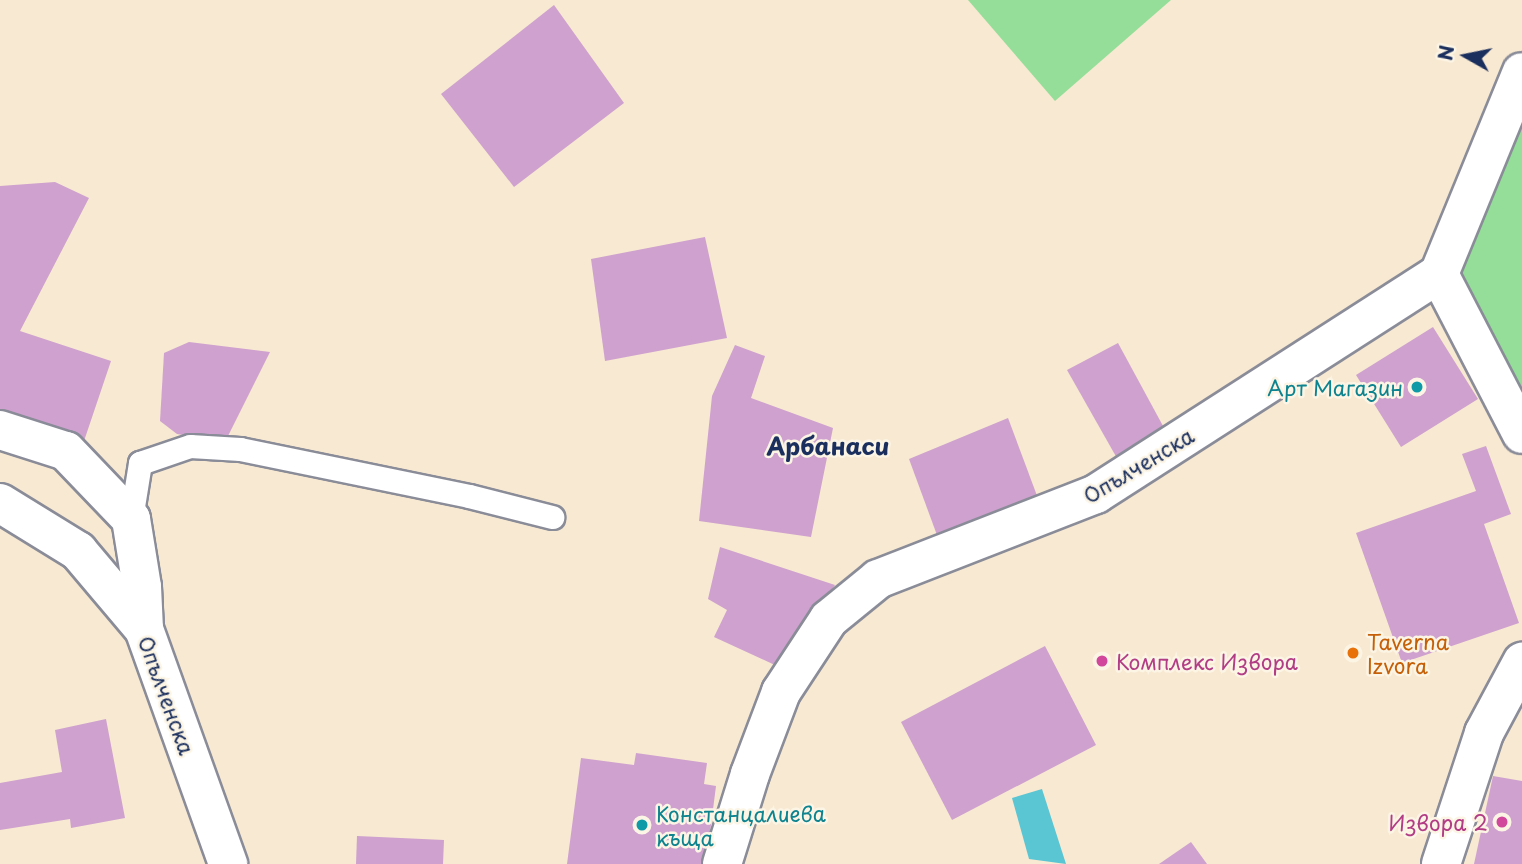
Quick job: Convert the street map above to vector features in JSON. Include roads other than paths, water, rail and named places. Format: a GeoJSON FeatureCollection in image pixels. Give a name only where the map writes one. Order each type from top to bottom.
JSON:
{"type":"FeatureCollection","features":[{"type":"Feature","properties":{"kind":"street"},"geometry":{"type":"LineString","coordinates":[[1522,72],[1439,274],[1522,434]]}},
{"type":"Feature","properties":{"kind":"street","name":"Опълченска"},"geometry":{"type":"LineString","coordinates":[[722,864],[750,774],[781,691],[829,619],[878,579],[1096,494],[1439,274]]}},
{"type":"Feature","properties":{"kind":"street"},"geometry":{"type":"LineString","coordinates":[[0,430],[66,451],[131,519],[142,587],[144,629]]}},
{"type":"Feature","properties":{"kind":"street","name":"Опълченска"},"geometry":{"type":"LineString","coordinates":[[0,503],[78,551],[144,629],[228,864]]}},
{"type":"Feature","properties":{"kind":"street"},"geometry":{"type":"LineString","coordinates":[[1441,864],[1484,733],[1522,662]]}},
{"type":"Feature","properties":{"kind":"lane"},"geometry":{"type":"LineString","coordinates":[[131,519],[140,463],[190,446],[240,449],[469,496],[552,517]]}},
{"type":"Feature","properties":{"kind":"water"},"geometry":{"type":"Polygon","coordinates":[[[1042,789],[1066,864],[1029,859],[1012,798],[1042,789]]]}},
{"type":"Feature","properties":{"kind":"place","name":"Арт Магазин"},"geometry":{"type":"Point","coordinates":[1417,387]}},
{"type":"Feature","properties":{"kind":"place","name":"Taverna Izvora"},"geometry":{"type":"Point","coordinates":[1353,653]}},
{"type":"Feature","properties":{"kind":"place","name":"Комплекс Извора"},"geometry":{"type":"Point","coordinates":[1102,661]}},
{"type":"Feature","properties":{"kind":"place","name":"Извора 2"},"geometry":{"type":"Point","coordinates":[1502,822]}},
{"type":"Feature","properties":{"kind":"place","name":"Констанцалиева къща"},"geometry":{"type":"Point","coordinates":[642,825]}},
{"type":"Feature","properties":{"kind":"district","name":"Арбанаси"},"geometry":{"type":"Point","coordinates":[828,446]}}]}
